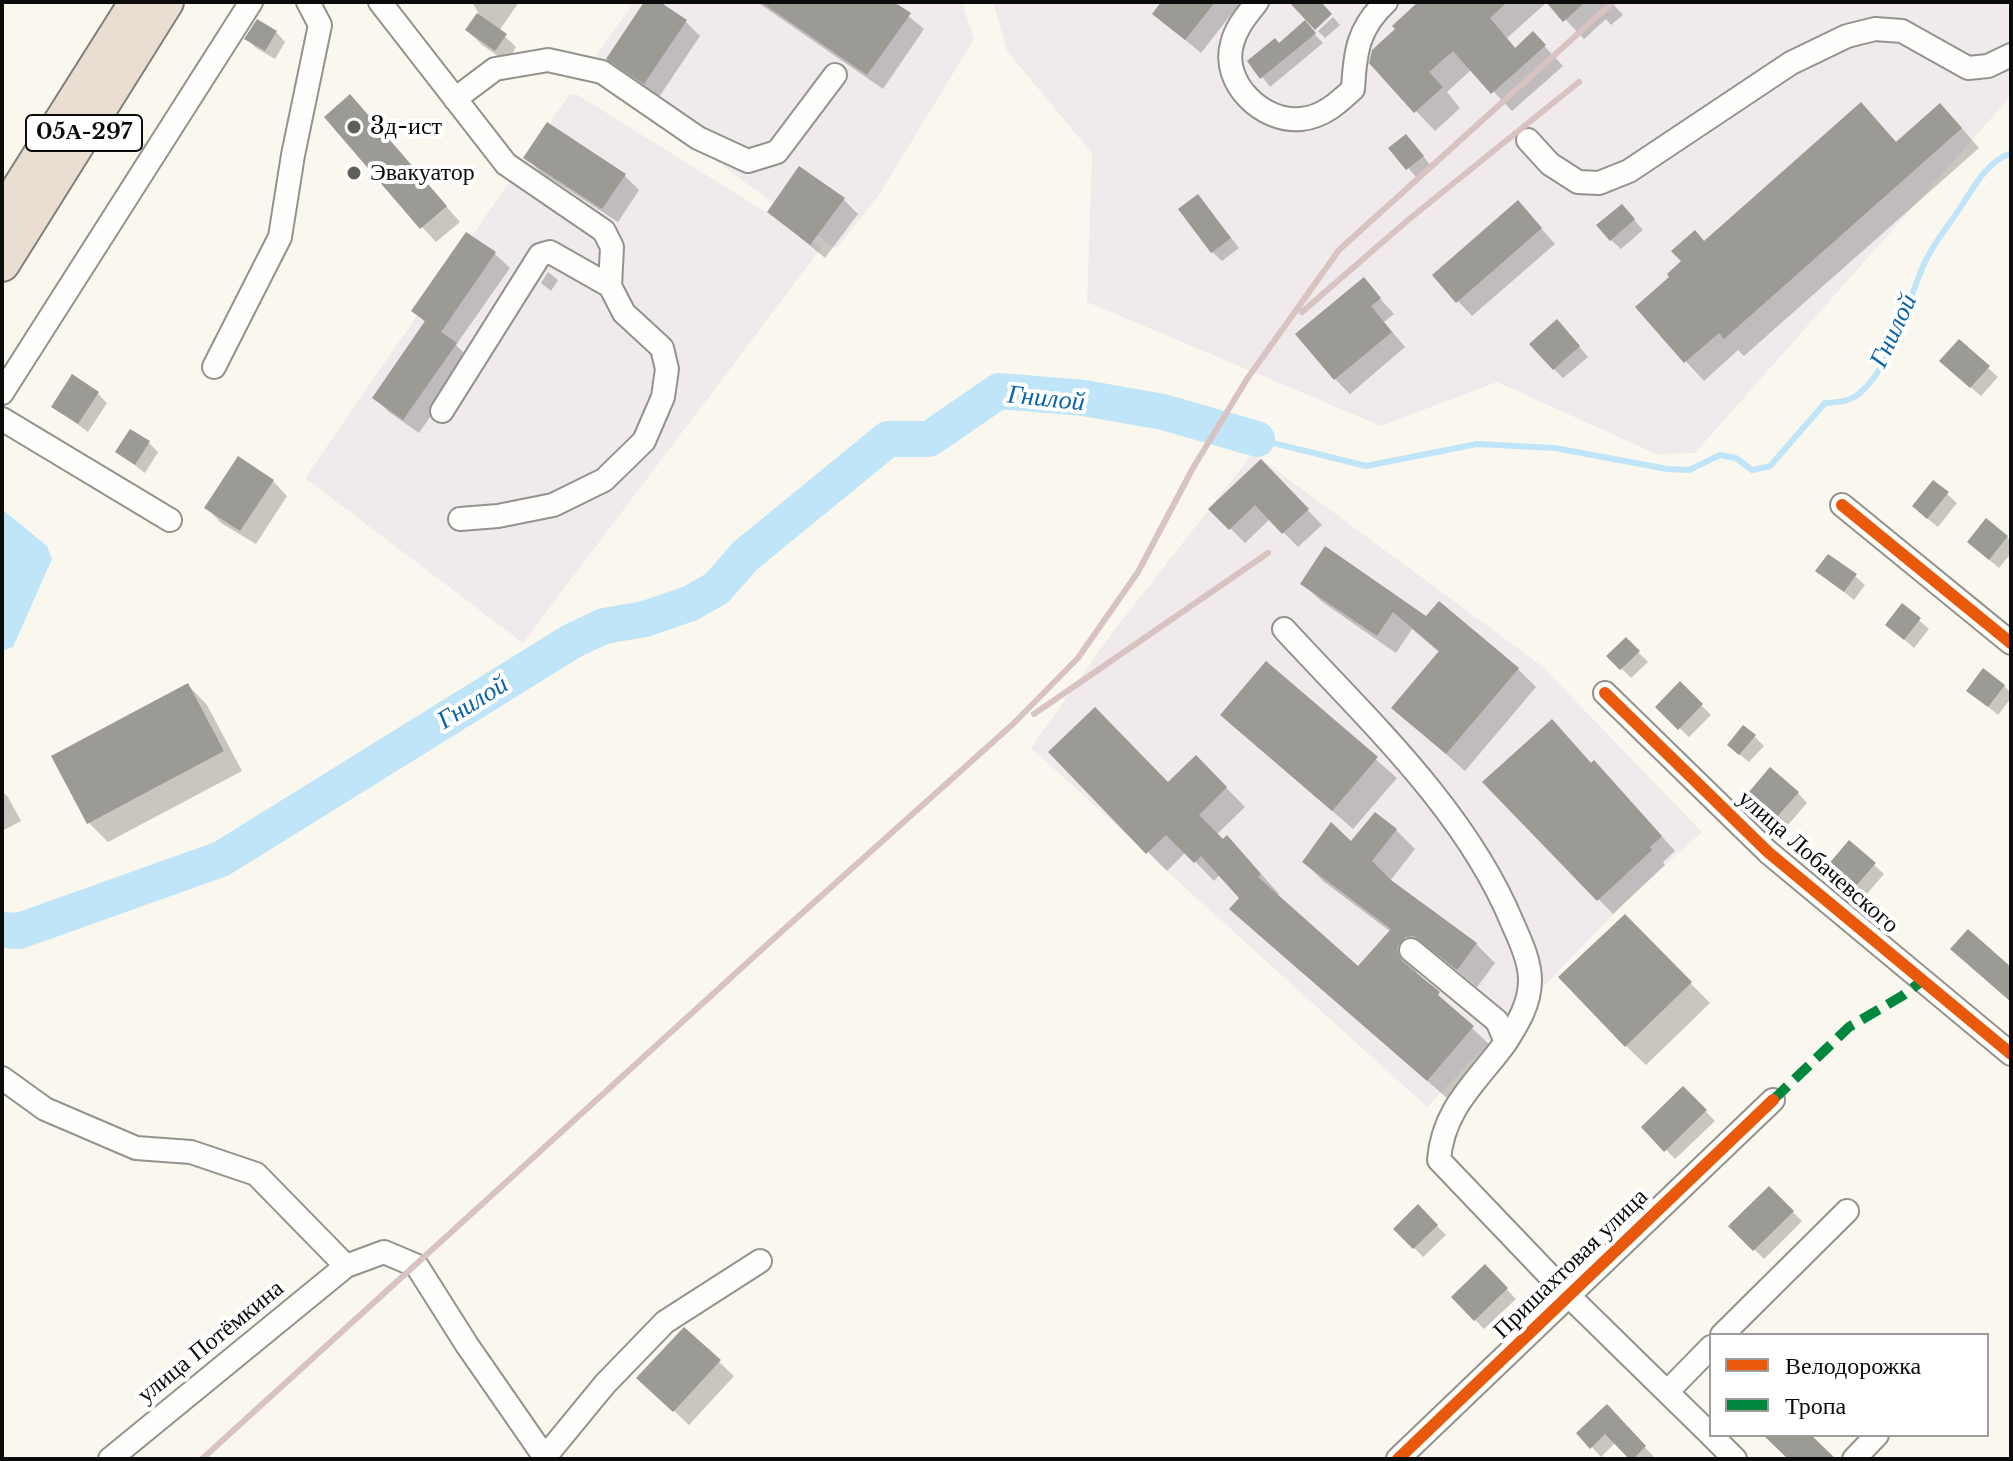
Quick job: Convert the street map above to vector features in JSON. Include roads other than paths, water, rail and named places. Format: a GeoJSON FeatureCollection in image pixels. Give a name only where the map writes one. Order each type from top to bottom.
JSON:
{"type":"FeatureCollection","features":[{"type":"Feature","properties":{"kind":"highway"},"geometry":{"type":"LineString","coordinates":[[70,108],[83,57],[116,2]]}},
{"type":"Feature","properties":{"kind":"highway","name":"05А-297"},"geometry":{"type":"LineString","coordinates":[[2,216],[137,2]]}},
{"type":"Feature","properties":{"kind":"highway","name":"05А-297"},"geometry":{"type":"LineString","coordinates":[[2,264],[166,2]]}},
{"type":"Feature","properties":{"kind":"street"},"geometry":{"type":"LineString","coordinates":[[2,393],[251,2]]}},
{"type":"Feature","properties":{"kind":"street"},"geometry":{"type":"LineString","coordinates":[[214,367],[280,237],[320,25],[308,2]]}},
{"type":"Feature","properties":{"kind":"street"},"geometry":{"type":"LineString","coordinates":[[1257,2],[1239,26],[1231,47],[1233,70],[1246,98],[1274,116],[1301,119],[1329,111],[1353,89],[1355,51],[1371,16],[1386,2]]}},
{"type":"Feature","properties":{"kind":"street"},"geometry":{"type":"LineString","coordinates":[[386,4],[506,164],[604,231],[612,247],[610,286],[624,313],[662,348],[667,369],[663,397],[644,441],[604,480],[553,505],[498,516],[460,519]]}},
{"type":"Feature","properties":{"kind":"street"},"geometry":{"type":"LineString","coordinates":[[1528,140],[1550,164],[1578,182],[1599,183],[1629,171],[1791,63],[1847,36],[1875,29],[1902,31],[1968,68],[1988,66],[2011,55]]}},
{"type":"Feature","properties":{"kind":"street"},"geometry":{"type":"LineString","coordinates":[[455,99],[495,69],[548,60],[602,72],[698,138],[748,161],[777,152],[835,75]]}},
{"type":"Feature","properties":{"kind":"street"},"geometry":{"type":"LineString","coordinates":[[442,411],[540,255],[550,252],[610,286]]}},
{"type":"Feature","properties":{"kind":"street"},"geometry":{"type":"LineString","coordinates":[[2,419],[170,520]]}},
{"type":"Feature","properties":{"kind":"street"},"geometry":{"type":"LineString","coordinates":[[1842,505],[2011,643]]}},
{"type":"Feature","properties":{"kind":"street"},"geometry":{"type":"LineString","coordinates":[[1284,629],[1414,769],[1498,889],[1523,948],[1530,980],[1524,1013],[1506,1042],[1453,1109],[1441,1140],[1439,1160],[1569,1296],[1709,1433]]}},
{"type":"Feature","properties":{"kind":"street","name":"улица Лобачевского"},"geometry":{"type":"LineString","coordinates":[[1605,693],[1768,852],[2011,1054]]}},
{"type":"Feature","properties":{"kind":"street"},"geometry":{"type":"LineString","coordinates":[[1411,950],[1497,1021],[1506,1042]]}},
{"type":"Feature","properties":{"kind":"street"},"geometry":{"type":"LineString","coordinates":[[2,1078],[45,1109],[136,1148],[191,1152],[256,1174],[346,1266]]}},
{"type":"Feature","properties":{"kind":"street","name":"Пришахтовая улица"},"geometry":{"type":"LineString","coordinates":[[1398,1459],[1773,1100]]}},
{"type":"Feature","properties":{"kind":"street"},"geometry":{"type":"LineString","coordinates":[[1724,1333],[1847,1211]]}},
{"type":"Feature","properties":{"kind":"street","name":"улица Потёмкина"},"geometry":{"type":"LineString","coordinates":[[110,1459],[346,1266],[384,1252],[417,1266],[467,1345],[546,1458]]}},
{"type":"Feature","properties":{"kind":"street"},"geometry":{"type":"LineString","coordinates":[[546,1458],[605,1384],[665,1322],[760,1261]]}},
{"type":"Feature","properties":{"kind":"street"},"geometry":{"type":"LineString","coordinates":[[1668,1391],[1709,1349]]}},
{"type":"Feature","properties":{"kind":"street"},"geometry":{"type":"LineString","coordinates":[[1713,1437],[1735,1459]]}},
{"type":"Feature","properties":{"kind":"street"},"geometry":{"type":"LineString","coordinates":[[1854,1459],[1875,1437]]}},
{"type":"Feature","properties":{"kind":"water"},"geometry":{"type":"Polygon","coordinates":[[[2,509],[47,546],[52,559],[13,647],[2,651],[2,509]]]}},
{"type":"Feature","properties":{"kind":"waterway","name":"Гнилой"},"geometry":{"type":"LineString","coordinates":[[1257,439],[1366,466],[1477,444],[1555,448],[1667,469],[1689,470],[1720,455],[1736,458],[1752,470],[1770,466],[1825,403],[1852,398],[1872,381],[1890,350],[1933,247],[1982,175],[1995,162],[2011,153]]}},
{"type":"Feature","properties":{"kind":"waterway","name":"Гнилой"},"geometry":{"type":"LineString","coordinates":[[2,930],[19,931],[221,859],[572,641],[604,626],[645,619],[691,603],[717,588],[745,556],[888,439],[929,439],[999,391],[1084,398],[1163,412],[1257,439]]}},
{"type":"Feature","properties":{"kind":"railway"},"geometry":{"type":"LineString","coordinates":[[202,1459],[1013,724],[1078,658],[1138,572],[1193,468],[1247,379],[1339,250],[1613,2]]}},
{"type":"Feature","properties":{"kind":"railway"},"geometry":{"type":"LineString","coordinates":[[1302,312],[1408,220],[1579,82]]}},
{"type":"Feature","properties":{"kind":"railway"},"geometry":{"type":"LineString","coordinates":[[1034,714],[1268,553]]}},
{"type":"Feature","properties":{"kind":"place","name":"3д-ист"},"geometry":{"type":"Point","coordinates":[354,127]}},
{"type":"Feature","properties":{"kind":"place","name":"Эвакуатор"},"geometry":{"type":"Point","coordinates":[354,173]}}]}
